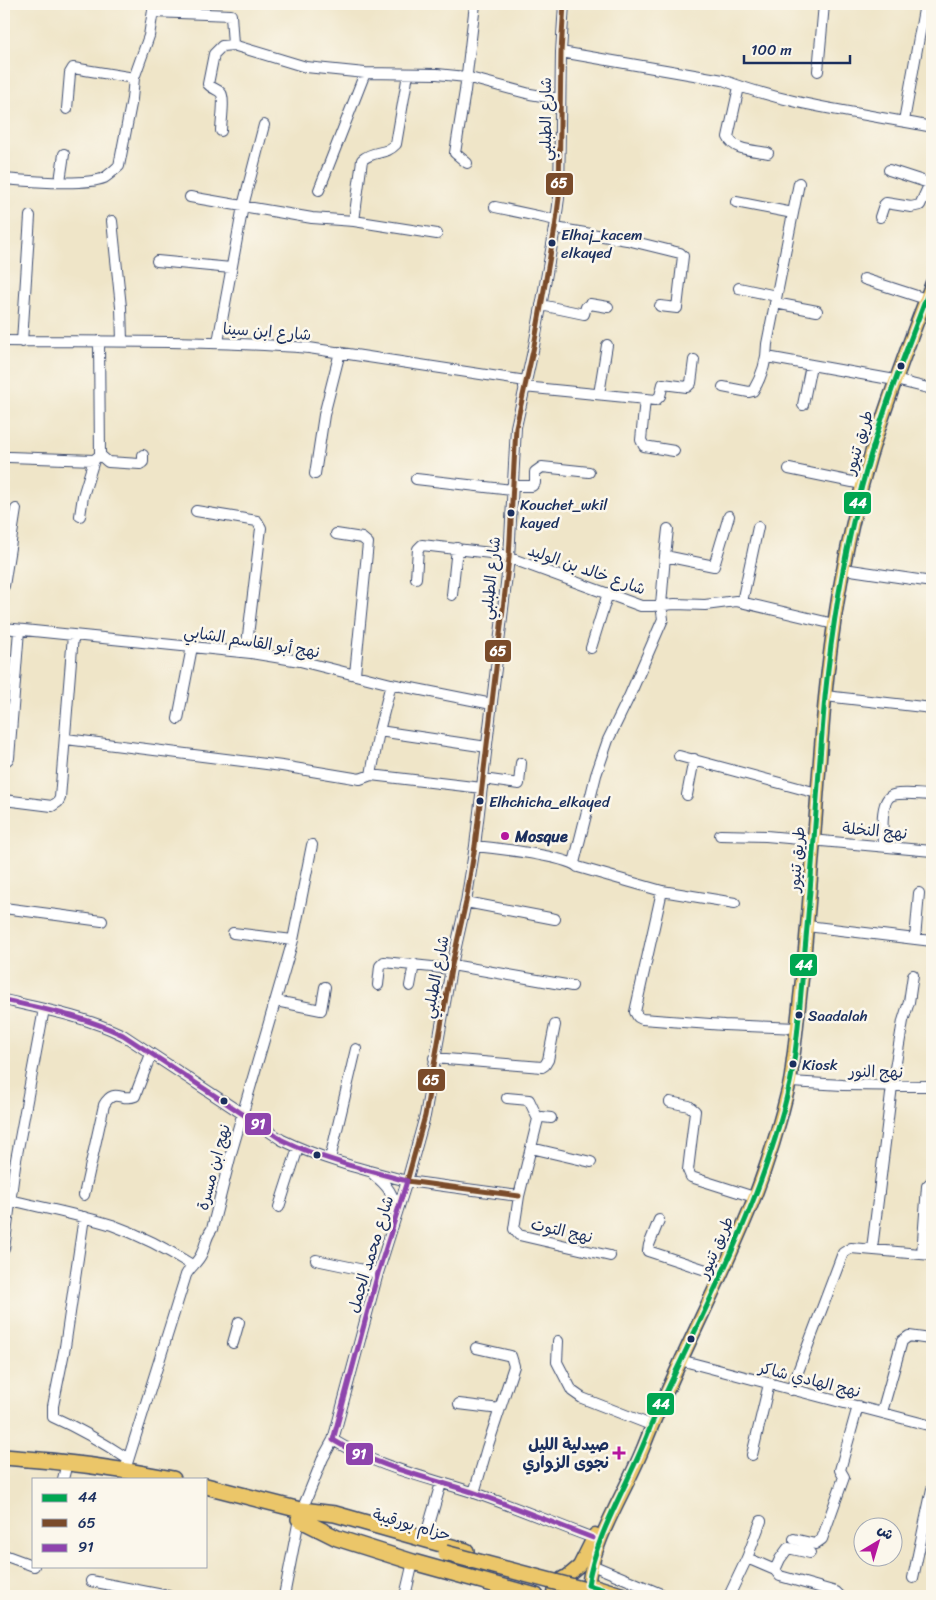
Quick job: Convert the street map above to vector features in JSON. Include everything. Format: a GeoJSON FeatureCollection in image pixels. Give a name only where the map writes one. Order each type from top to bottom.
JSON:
{"type":"FeatureCollection","features":[{"type":"Feature","properties":{"kind":"highway"},"geometry":{"type":"LineString","coordinates":[[4,1457],[65,1461],[125,1469],[168,1478]]}},
{"type":"Feature","properties":{"kind":"highway"},"geometry":{"type":"LineString","coordinates":[[4,1466],[64,1475],[125,1469]]}},
{"type":"Feature","properties":{"kind":"highway","name":"حزام بورقيبة"},"geometry":{"type":"LineString","coordinates":[[208,1487],[573,1596]]}},
{"type":"Feature","properties":{"kind":"highway","name":"حزام بورقيبة"},"geometry":{"type":"LineString","coordinates":[[208,1495],[301,1514]]}},
{"type":"Feature","properties":{"kind":"highway"},"geometry":{"type":"LineString","coordinates":[[301,1514],[337,1538],[413,1562],[536,1596]]}},
{"type":"Feature","properties":{"kind":"highway"},"geometry":{"type":"LineString","coordinates":[[301,1514],[335,1514],[544,1573],[566,1576]]}},
{"type":"Feature","properties":{"kind":"highway","name":"حزام بورقيبة"},"geometry":{"type":"LineString","coordinates":[[443,1557],[608,1596]]}},
{"type":"Feature","properties":{"kind":"highway"},"geometry":{"type":"LineString","coordinates":[[589,1591],[624,1596]]}},
{"type":"Feature","properties":{"kind":"main road","name":"طريق تنيور"},"geometry":{"type":"LineString","coordinates":[[589,1591],[592,1565],[600,1540],[644,1446],[651,1425],[680,1360],[721,1275],[754,1197],[770,1154],[790,1082],[815,840],[825,696],[834,624],[862,484],[895,380],[932,283]]}},
{"type":"Feature","properties":{"kind":"main road","name":"طريق تنيور"},"geometry":{"type":"LineString","coordinates":[[553,1596],[556,1583],[579,1566],[637,1447],[651,1425]]}},
{"type":"Feature","properties":{"kind":"main road"},"geometry":{"type":"LineString","coordinates":[[566,1576],[580,1577],[589,1591]]}},
{"type":"Feature","properties":{"kind":"street"},"geometry":{"type":"LineString","coordinates":[[467,163],[455,153],[475,4]]}},
{"type":"Feature","properties":{"kind":"street","name":"شارع الطبلبي"},"geometry":{"type":"LineString","coordinates":[[407,1181],[425,1116],[434,1058],[466,902],[475,846],[509,558],[516,427],[556,224],[564,4]]}},
{"type":"Feature","properties":{"kind":"street"},"geometry":{"type":"LineString","coordinates":[[818,71],[824,4]]}},
{"type":"Feature","properties":{"kind":"street"},"geometry":{"type":"LineString","coordinates":[[904,121],[925,4]]}},
{"type":"Feature","properties":{"kind":"street"},"geometry":{"type":"LineString","coordinates":[[4,179],[88,182],[104,178],[119,166],[132,99],[134,78],[149,36],[153,8],[231,15],[233,45]]}},
{"type":"Feature","properties":{"kind":"street"},"geometry":{"type":"LineString","coordinates":[[221,131],[223,97],[220,92],[208,84],[214,54],[222,46],[233,45],[306,68],[365,73],[466,77],[530,94],[560,99]]}},
{"type":"Feature","properties":{"kind":"street"},"geometry":{"type":"LineString","coordinates":[[561,52],[723,80],[739,87],[801,102],[932,127]]}},
{"type":"Feature","properties":{"kind":"street"},"geometry":{"type":"LineString","coordinates":[[66,109],[70,73],[73,68],[134,78]]}},
{"type":"Feature","properties":{"kind":"street"},"geometry":{"type":"LineString","coordinates":[[319,190],[365,73]]}},
{"type":"Feature","properties":{"kind":"street"},"geometry":{"type":"LineString","coordinates":[[354,221],[362,160],[369,154],[391,150],[396,144],[408,74]]}},
{"type":"Feature","properties":{"kind":"street"},"geometry":{"type":"LineString","coordinates":[[739,87],[728,138],[730,142],[738,147],[768,153]]}},
{"type":"Feature","properties":{"kind":"street"},"geometry":{"type":"LineString","coordinates":[[218,342],[243,206],[264,125]]}},
{"type":"Feature","properties":{"kind":"street"},"geometry":{"type":"LineString","coordinates":[[60,181],[64,154]]}},
{"type":"Feature","properties":{"kind":"street"},"geometry":{"type":"LineString","coordinates":[[880,217],[886,203],[911,207],[920,205],[931,183],[889,170]]}},
{"type":"Feature","properties":{"kind":"street"},"geometry":{"type":"LineString","coordinates":[[723,388],[749,392],[753,391],[758,382],[767,357],[767,344],[799,183]]}},
{"type":"Feature","properties":{"kind":"street"},"geometry":{"type":"LineString","coordinates":[[190,197],[312,218],[354,221],[437,234]]}},
{"type":"Feature","properties":{"kind":"street"},"geometry":{"type":"LineString","coordinates":[[736,202],[793,213]]}},
{"type":"Feature","properties":{"kind":"street"},"geometry":{"type":"LineString","coordinates":[[495,207],[556,224],[680,253],[683,256],[677,308],[660,306]]}},
{"type":"Feature","properties":{"kind":"street"},"geometry":{"type":"LineString","coordinates":[[22,342],[30,216]]}},
{"type":"Feature","properties":{"kind":"street"},"geometry":{"type":"LineString","coordinates":[[112,221],[121,307],[122,340]]}},
{"type":"Feature","properties":{"kind":"street"},"geometry":{"type":"LineString","coordinates":[[157,261],[232,268]]}},
{"type":"Feature","properties":{"kind":"street"},"geometry":{"type":"LineString","coordinates":[[864,280],[926,299]]}},
{"type":"Feature","properties":{"kind":"street"},"geometry":{"type":"LineString","coordinates":[[740,288],[817,311]]}},
{"type":"Feature","properties":{"kind":"street"},"geometry":{"type":"LineString","coordinates":[[541,305],[584,314],[586,307],[590,304],[608,306]]}},
{"type":"Feature","properties":{"kind":"street","name":"شارع ابن سينا"},"geometry":{"type":"LineString","coordinates":[[4,341],[122,340],[218,342],[309,348],[525,384],[645,399]]}},
{"type":"Feature","properties":{"kind":"street"},"geometry":{"type":"LineString","coordinates":[[80,516],[89,471],[97,457],[99,341]]}},
{"type":"Feature","properties":{"kind":"street"},"geometry":{"type":"LineString","coordinates":[[598,394],[607,345]]}},
{"type":"Feature","properties":{"kind":"street"},"geometry":{"type":"LineString","coordinates":[[315,474],[324,415],[340,352]]}},
{"type":"Feature","properties":{"kind":"street"},"geometry":{"type":"LineString","coordinates":[[767,357],[895,380],[932,389]]}},
{"type":"Feature","properties":{"kind":"street"},"geometry":{"type":"LineString","coordinates":[[674,451],[644,446],[641,440],[645,399],[656,400],[660,396],[662,384],[687,386],[691,383],[694,360]]}},
{"type":"Feature","properties":{"kind":"street"},"geometry":{"type":"LineString","coordinates":[[803,406],[811,365]]}},
{"type":"Feature","properties":{"kind":"street"},"geometry":{"type":"LineString","coordinates":[[9,457],[97,457],[108,462],[140,464],[143,462],[143,455]]}},
{"type":"Feature","properties":{"kind":"street"},"geometry":{"type":"LineString","coordinates":[[416,479],[512,488],[532,486],[535,483],[536,472],[542,467],[589,472]]}},
{"type":"Feature","properties":{"kind":"street"},"geometry":{"type":"LineString","coordinates":[[789,469],[862,484]]}},
{"type":"Feature","properties":{"kind":"street"},"geometry":{"type":"LineString","coordinates":[[4,586],[16,509]]}},
{"type":"Feature","properties":{"kind":"street"},"geometry":{"type":"LineString","coordinates":[[196,511],[257,521],[261,528],[246,652]]}},
{"type":"Feature","properties":{"kind":"street"},"geometry":{"type":"LineString","coordinates":[[665,556],[714,566],[729,516]]}},
{"type":"Feature","properties":{"kind":"street"},"geometry":{"type":"LineString","coordinates":[[742,602],[758,527]]}},
{"type":"Feature","properties":{"kind":"street"},"geometry":{"type":"LineString","coordinates":[[574,863],[599,766],[608,740],[662,619],[661,605],[668,528]]}},
{"type":"Feature","properties":{"kind":"street"},"geometry":{"type":"LineString","coordinates":[[336,534],[362,538],[368,543],[355,674]]}},
{"type":"Feature","properties":{"kind":"street","name":"شارع خالد بن الوليد"},"geometry":{"type":"LineString","coordinates":[[416,578],[419,546],[457,548],[499,554],[641,606],[705,605],[736,601],[834,624]]}},
{"type":"Feature","properties":{"kind":"street"},"geometry":{"type":"LineString","coordinates":[[452,595],[457,548]]}},
{"type":"Feature","properties":{"kind":"street"},"geometry":{"type":"LineString","coordinates":[[844,569],[932,582]]}},
{"type":"Feature","properties":{"kind":"street"},"geometry":{"type":"LineString","coordinates":[[590,648],[608,593]]}},
{"type":"Feature","properties":{"kind":"street","name":"نهج أبو القاسم الشابي"},"geometry":{"type":"LineString","coordinates":[[4,628],[246,652],[300,661],[391,684],[492,704]]}},
{"type":"Feature","properties":{"kind":"street"},"geometry":{"type":"LineString","coordinates":[[4,760],[10,758],[19,630]]}},
{"type":"Feature","properties":{"kind":"street"},"geometry":{"type":"LineString","coordinates":[[4,800],[52,806],[60,798],[73,635]]}},
{"type":"Feature","properties":{"kind":"street"},"geometry":{"type":"LineString","coordinates":[[178,719],[192,647]]}},
{"type":"Feature","properties":{"kind":"street"},"geometry":{"type":"LineString","coordinates":[[371,775],[379,731],[391,684]]}},
{"type":"Feature","properties":{"kind":"street"},"geometry":{"type":"LineString","coordinates":[[825,696],[932,708]]}},
{"type":"Feature","properties":{"kind":"street"},"geometry":{"type":"LineString","coordinates":[[379,731],[487,747]]}},
{"type":"Feature","properties":{"kind":"street"},"geometry":{"type":"LineString","coordinates":[[66,739],[282,766],[360,779],[371,775],[482,784],[518,784],[521,763]]}},
{"type":"Feature","properties":{"kind":"street"},"geometry":{"type":"LineString","coordinates":[[679,756],[818,792]]}},
{"type":"Feature","properties":{"kind":"street"},"geometry":{"type":"LineString","coordinates":[[686,794],[694,760]]}},
{"type":"Feature","properties":{"kind":"street"},"geometry":{"type":"LineString","coordinates":[[883,846],[884,808],[888,797],[898,795],[932,795]]}},
{"type":"Feature","properties":{"kind":"street","name":"نهج النخلة"},"geometry":{"type":"LineString","coordinates":[[720,835],[815,840],[932,851]]}},
{"type":"Feature","properties":{"kind":"street","name":"نهج ابن مسرة"},"geometry":{"type":"LineString","coordinates":[[125,1469],[184,1280],[200,1256],[206,1238],[212,1231],[243,1112],[294,940],[312,845]]}},
{"type":"Feature","properties":{"kind":"street"},"geometry":{"type":"LineString","coordinates":[[475,846],[514,851],[574,863],[578,867],[662,891],[735,903]]}},
{"type":"Feature","properties":{"kind":"street"},"geometry":{"type":"LineString","coordinates":[[662,891],[635,1012],[638,1017],[642,1019],[724,1025],[797,1028]]}},
{"type":"Feature","properties":{"kind":"street"},"geometry":{"type":"LineString","coordinates":[[915,939],[919,893]]}},
{"type":"Feature","properties":{"kind":"street"},"geometry":{"type":"LineString","coordinates":[[466,902],[555,919]]}},
{"type":"Feature","properties":{"kind":"street"},"geometry":{"type":"LineString","coordinates":[[4,908],[102,921]]}},
{"type":"Feature","properties":{"kind":"street"},"geometry":{"type":"LineString","coordinates":[[807,926],[932,941]]}},
{"type":"Feature","properties":{"kind":"street"},"geometry":{"type":"LineString","coordinates":[[233,933],[294,940]]}},
{"type":"Feature","properties":{"kind":"street"},"geometry":{"type":"LineString","coordinates":[[378,985],[380,966],[384,962],[452,967],[572,986]]}},
{"type":"Feature","properties":{"kind":"street"},"geometry":{"type":"LineString","coordinates":[[410,986],[414,964]]}},
{"type":"Feature","properties":{"kind":"street"},"geometry":{"type":"LineString","coordinates":[[872,1249],[892,1086],[913,975]]}},
{"type":"Feature","properties":{"kind":"street"},"geometry":{"type":"LineString","coordinates":[[276,1001],[320,1010],[325,987]]}},
{"type":"Feature","properties":{"kind":"street","name":"شارع محمد الجمل"},"geometry":{"type":"LineString","coordinates":[[4,1000],[104,1025],[123,1035],[205,1090],[243,1112],[282,1140],[298,1148],[330,1159],[407,1181],[378,1274],[333,1440],[323,1458],[301,1514],[284,1596]]}},
{"type":"Feature","properties":{"kind":"street"},"geometry":{"type":"LineString","coordinates":[[4,1249],[15,1165],[44,1009]]}},
{"type":"Feature","properties":{"kind":"street"},"geometry":{"type":"LineString","coordinates":[[434,1058],[542,1067],[548,1060],[555,1025]]}},
{"type":"Feature","properties":{"kind":"street"},"geometry":{"type":"LineString","coordinates":[[330,1159],[356,1049]]}},
{"type":"Feature","properties":{"kind":"street"},"geometry":{"type":"LineString","coordinates":[[84,1195],[104,1105],[114,1095],[132,1098],[135,1096],[151,1054]]}},
{"type":"Feature","properties":{"kind":"street","name":"نهج النور"},"geometry":{"type":"LineString","coordinates":[[790,1082],[932,1086]]}},
{"type":"Feature","properties":{"kind":"street"},"geometry":{"type":"LineString","coordinates":[[507,1098],[529,1100],[538,1119],[542,1117],[551,1118]]}},
{"type":"Feature","properties":{"kind":"street"},"geometry":{"type":"LineString","coordinates":[[670,1102],[689,1106],[695,1111],[688,1170],[691,1177],[754,1197]]}},
{"type":"Feature","properties":{"kind":"street","name":"نهج التوت"},"geometry":{"type":"LineString","coordinates":[[538,1119],[519,1196],[514,1230],[519,1235],[610,1256]]}},
{"type":"Feature","properties":{"kind":"street"},"geometry":{"type":"LineString","coordinates":[[279,1207],[298,1148]]}},
{"type":"Feature","properties":{"kind":"street"},"geometry":{"type":"LineString","coordinates":[[531,1148],[591,1162]]}},
{"type":"Feature","properties":{"kind":"street"},"geometry":{"type":"LineString","coordinates":[[4,1164],[15,1165]]}},
{"type":"Feature","properties":{"kind":"street"},"geometry":{"type":"LineString","coordinates":[[369,1171],[383,1182],[392,1193],[395,1206],[395,1220]]}},
{"type":"Feature","properties":{"kind":"street","name":"نهج التوت"},"geometry":{"type":"LineString","coordinates":[[407,1181],[519,1196]]}},
{"type":"Feature","properties":{"kind":"street"},"geometry":{"type":"LineString","coordinates":[[791,1390],[843,1253],[851,1248],[927,1255],[929,1202],[927,1186],[932,1181]]}},
{"type":"Feature","properties":{"kind":"street"},"geometry":{"type":"LineString","coordinates":[[10,1200],[84,1217],[113,1226],[141,1237],[194,1264]]}},
{"type":"Feature","properties":{"kind":"street"},"geometry":{"type":"LineString","coordinates":[[84,1217],[53,1417],[103,1442],[125,1469]]}},
{"type":"Feature","properties":{"kind":"street"},"geometry":{"type":"LineString","coordinates":[[659,1220],[648,1251],[721,1275]]}},
{"type":"Feature","properties":{"kind":"street"},"geometry":{"type":"LineString","coordinates":[[316,1260],[378,1274]]}},
{"type":"Feature","properties":{"kind":"street"},"geometry":{"type":"LineString","coordinates":[[234,1343],[239,1322]]}},
{"type":"Feature","properties":{"kind":"street"},"geometry":{"type":"LineString","coordinates":[[882,1412],[902,1340],[909,1336],[930,1339],[932,1337]]}},
{"type":"Feature","properties":{"kind":"street"},"geometry":{"type":"LineString","coordinates":[[558,1341],[557,1362],[572,1391],[582,1398],[651,1425]]}},
{"type":"Feature","properties":{"kind":"street"},"geometry":{"type":"LineString","coordinates":[[474,1493],[514,1366],[511,1356],[476,1348]]}},
{"type":"Feature","properties":{"kind":"street","name":"نهج الهادي شاكر"},"geometry":{"type":"LineString","coordinates":[[680,1360],[932,1426]]}},
{"type":"Feature","properties":{"kind":"street"},"geometry":{"type":"LineString","coordinates":[[752,1455],[769,1384]]}},
{"type":"Feature","properties":{"kind":"street"},"geometry":{"type":"LineString","coordinates":[[458,1404],[500,1409]]}},
{"type":"Feature","properties":{"kind":"street"},"geometry":{"type":"LineString","coordinates":[[794,1539],[815,1544],[822,1539],[844,1478],[840,1470],[858,1406]]}},
{"type":"Feature","properties":{"kind":"street"},"geometry":{"type":"LineString","coordinates":[[333,1440],[349,1450],[384,1464],[474,1493],[594,1538]]}},
{"type":"Feature","properties":{"kind":"street"},"geometry":{"type":"LineString","coordinates":[[426,1535],[441,1483]]}},
{"type":"Feature","properties":{"kind":"street"},"geometry":{"type":"LineString","coordinates":[[913,1578],[932,1489]]}},
{"type":"Feature","properties":{"kind":"street"},"geometry":{"type":"LineString","coordinates":[[729,1596],[747,1558],[761,1521]]}},
{"type":"Feature","properties":{"kind":"street"},"geometry":{"type":"LineString","coordinates":[[775,1570],[788,1548],[810,1553]]}},
{"type":"Feature","properties":{"kind":"street"},"geometry":{"type":"LineString","coordinates":[[4,1555],[32,1565]]}},
{"type":"Feature","properties":{"kind":"street"},"geometry":{"type":"LineString","coordinates":[[747,1558],[775,1570],[780,1576],[836,1592],[840,1596]]}},
{"type":"Feature","properties":{"kind":"street"},"geometry":{"type":"LineString","coordinates":[[405,1596],[413,1562]]}},
{"type":"Feature","properties":{"kind":"street"},"geometry":{"type":"LineString","coordinates":[[592,1565],[666,1596]]}},
{"type":"Feature","properties":{"kind":"street"},"geometry":{"type":"LineString","coordinates":[[91,1581],[168,1596]]}},
{"type":"Feature","properties":{"kind":"transit line","name":"65"},"geometry":{"type":"LineString","coordinates":[[519,1196],[407,1181],[425,1116],[475,846],[509,558],[516,427],[534,346],[559,198],[561,52],[564,4]]}},
{"type":"Feature","properties":{"kind":"transit line","name":"44"},"geometry":{"type":"LineString","coordinates":[[624,1596],[588,1585],[592,1565],[607,1524],[747,1215],[764,1172],[790,1083],[798,1027],[825,697],[842,576],[854,516],[877,435],[932,283]]}},
{"type":"Feature","properties":{"kind":"transit line","name":"91"},"geometry":{"type":"LineString","coordinates":[[4,1000],[80,1018],[123,1035],[282,1140],[328,1158],[407,1181],[378,1273],[333,1440],[383,1464],[487,1497],[593,1538]]}},
{"type":"Feature","properties":{"kind":"place","name":"Elhaj_kacem elkayed"},"geometry":{"type":"Point","coordinates":[552,243]}},
{"type":"Feature","properties":{"kind":"place","name":"Kouchet_wkil kayed"},"geometry":{"type":"Point","coordinates":[511,513]}},
{"type":"Feature","properties":{"kind":"place","name":"Elhchicha_elkayed"},"geometry":{"type":"Point","coordinates":[480,801]}},
{"type":"Feature","properties":{"kind":"place","name":"Mosque"},"geometry":{"type":"Point","coordinates":[505,836]}},
{"type":"Feature","properties":{"kind":"place","name":"Saadalah"},"geometry":{"type":"Point","coordinates":[799,1015]}},
{"type":"Feature","properties":{"kind":"place","name":"Kiosk"},"geometry":{"type":"Point","coordinates":[793,1064]}},
{"type":"Feature","properties":{"kind":"place","name":"صيدلية الليل نجوى الزواري"},"geometry":{"type":"Point","coordinates":[619,1453]}}]}
